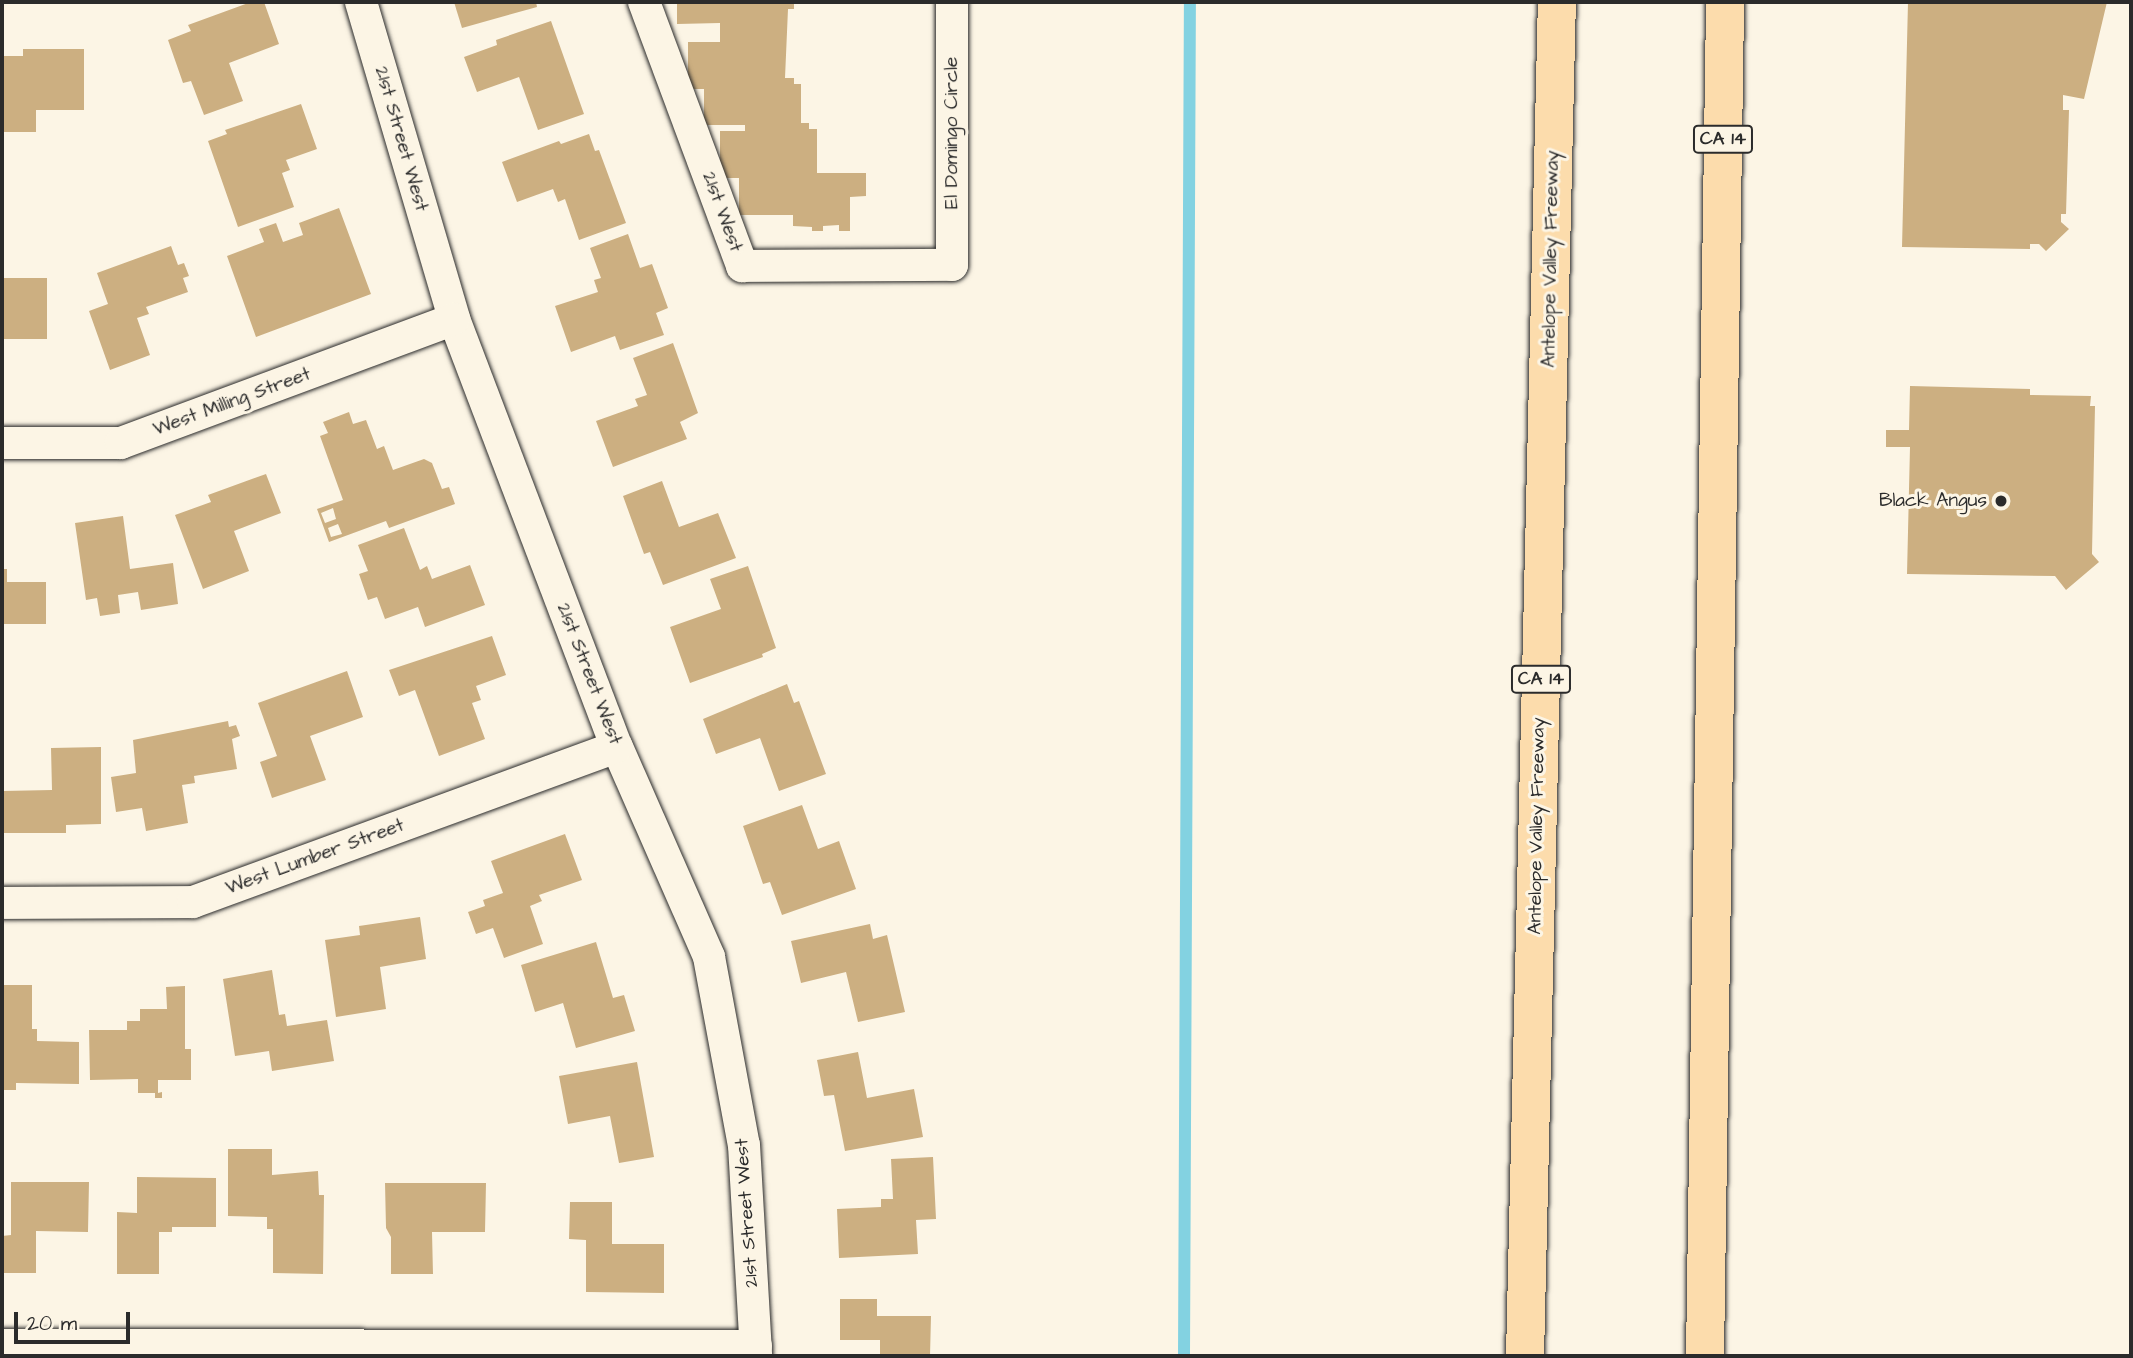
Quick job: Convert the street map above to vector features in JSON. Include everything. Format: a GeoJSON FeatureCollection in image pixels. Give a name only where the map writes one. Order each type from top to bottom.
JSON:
{"type":"FeatureCollection","features":[{"type":"Feature","properties":{"kind":"highway","name":"Antelope Valley Freeway"},"geometry":{"type":"LineString","coordinates":[[1525,1356],[1557,2]]}},
{"type":"Feature","properties":{"kind":"highway","name":"CA 14"},"geometry":{"type":"LineString","coordinates":[[1705,1356],[1725,2]]}},
{"type":"Feature","properties":{"kind":"street","name":"21st Street West"},"geometry":{"type":"LineString","coordinates":[[361,2],[454,319],[617,747],[709,957],[744,1145],[756,1351]]}},
{"type":"Feature","properties":{"kind":"street","name":"21st West"},"geometry":{"type":"LineString","coordinates":[[644,2],[742,266],[951,265]]}},
{"type":"Feature","properties":{"kind":"street","name":"El Domingo Circle"},"geometry":{"type":"LineString","coordinates":[[951,265],[952,2]]}},
{"type":"Feature","properties":{"kind":"street","name":"West Milling Street"},"geometry":{"type":"LineString","coordinates":[[2,443],[121,443],[454,319]]}},
{"type":"Feature","properties":{"kind":"street","name":"West Lumber Street"},"geometry":{"type":"LineString","coordinates":[[2,903],[193,902],[617,747]]}},
{"type":"Feature","properties":{"kind":"street"},"geometry":{"type":"LineString","coordinates":[[2,1345],[756,1351]]}},
{"type":"Feature","properties":{"kind":"building"},"geometry":{"type":"Polygon","coordinates":[[[251,2],[264,2],[279,44],[229,63],[243,101],[204,115],[191,81],[183,83],[168,40],[191,31],[188,25],[251,2]]]}},
{"type":"Feature","properties":{"kind":"building"},"geometry":{"type":"Polygon","coordinates":[[[454,2],[536,2],[537,7],[462,28],[454,2]]]}},
{"type":"Feature","properties":{"kind":"building"},"geometry":{"type":"Polygon","coordinates":[[[677,2],[794,2],[794,9],[788,9],[785,78],[794,78],[794,84],[801,84],[801,123],[809,123],[809,129],[817,129],[817,173],[866,173],[866,196],[850,197],[850,231],[839,231],[839,225],[823,226],[823,231],[812,231],[812,227],[793,226],[793,215],[739,215],[739,178],[720,178],[720,131],[745,131],[745,125],[704,125],[704,89],[688,89],[688,42],[720,42],[720,23],[677,24],[677,2]]]}},
{"type":"Feature","properties":{"kind":"building"},"geometry":{"type":"Polygon","coordinates":[[[1908,2],[2107,2],[2084,99],[2063,95],[2063,110],[2069,110],[2066,214],[2061,214],[2061,222],[2069,229],[2046,251],[2039,244],[2030,244],[2030,249],[1902,247],[1908,2]]]}},
{"type":"Feature","properties":{"kind":"building"},"geometry":{"type":"Polygon","coordinates":[[[551,21],[584,114],[538,130],[519,77],[477,92],[464,57],[497,45],[496,40],[551,21]]]}},
{"type":"Feature","properties":{"kind":"building"},"geometry":{"type":"Polygon","coordinates":[[[23,49],[84,49],[84,110],[36,110],[36,132],[2,132],[2,56],[23,56],[23,49]]]}},
{"type":"Feature","properties":{"kind":"building"},"geometry":{"type":"Polygon","coordinates":[[[301,104],[317,149],[286,160],[290,170],[282,173],[294,207],[238,227],[208,141],[227,134],[225,130],[301,104]]]}},
{"type":"Feature","properties":{"kind":"building"},"geometry":{"type":"Polygon","coordinates":[[[589,134],[595,151],[599,150],[626,223],[579,240],[565,199],[558,202],[553,189],[517,202],[502,162],[559,141],[561,144],[589,134]]]}},
{"type":"Feature","properties":{"kind":"building"},"geometry":{"type":"Polygon","coordinates":[[[339,208],[371,294],[256,337],[227,256],[264,242],[259,229],[276,223],[283,242],[303,235],[299,223],[339,208]]]}},
{"type":"Feature","properties":{"kind":"building"},"geometry":{"type":"Polygon","coordinates":[[[628,234],[640,268],[652,264],[668,308],[656,313],[664,335],[620,350],[615,336],[571,352],[555,306],[598,292],[594,280],[601,278],[590,248],[628,234]]]}},
{"type":"Feature","properties":{"kind":"building"},"geometry":{"type":"Polygon","coordinates":[[[171,246],[178,265],[184,263],[189,276],[183,278],[188,292],[146,307],[149,314],[137,318],[150,355],[110,370],[89,311],[108,304],[97,273],[171,246]]]}},
{"type":"Feature","properties":{"kind":"building"},"geometry":{"type":"Polygon","coordinates":[[[2,278],[47,278],[47,339],[2,339],[2,278]]]}},
{"type":"Feature","properties":{"kind":"building"},"geometry":{"type":"Polygon","coordinates":[[[673,343],[698,413],[680,422],[687,439],[613,467],[596,421],[638,406],[635,399],[647,395],[633,358],[673,343]]]}},
{"type":"Feature","properties":{"kind":"building","name":"Black Angus"},"geometry":{"type":"Polygon","coordinates":[[[1910,386],[2030,389],[2030,395],[2091,396],[2090,406],[2095,406],[2092,554],[2099,562],[2066,590],[2055,576],[1907,574],[1910,447],[1886,447],[1886,430],[1909,430],[1910,386]]]}},
{"type":"Feature","properties":{"kind":"building"},"geometry":{"type":"Polygon","coordinates":[[[349,412],[353,424],[366,420],[377,449],[384,446],[393,470],[424,459],[432,463],[442,489],[449,487],[455,504],[389,528],[386,521],[329,542],[317,509],[343,500],[320,436],[328,433],[323,422],[349,412]],[[333,508],[321,513],[325,523],[336,519],[333,508]],[[338,524],[328,528],[331,537],[342,534],[338,524]]]}},
{"type":"Feature","properties":{"kind":"building"},"geometry":{"type":"Polygon","coordinates":[[[266,474],[281,513],[234,531],[249,571],[203,589],[175,515],[211,502],[208,495],[266,474]]]}},
{"type":"Feature","properties":{"kind":"building"},"geometry":{"type":"Polygon","coordinates":[[[662,481],[679,527],[718,513],[736,558],[663,585],[650,552],[644,554],[623,496],[662,481]]]}},
{"type":"Feature","properties":{"kind":"building"},"geometry":{"type":"Polygon","coordinates":[[[123,516],[130,569],[173,563],[178,604],[141,610],[138,592],[118,595],[120,613],[100,616],[97,598],[86,600],[75,523],[123,516]]]}},
{"type":"Feature","properties":{"kind":"building"},"geometry":{"type":"Polygon","coordinates":[[[404,528],[420,570],[427,566],[432,579],[470,565],[485,605],[425,627],[418,607],[385,619],[377,597],[368,600],[359,574],[368,571],[358,545],[404,528]]]}},
{"type":"Feature","properties":{"kind":"building"},"geometry":{"type":"Polygon","coordinates":[[[748,566],[776,648],[762,654],[763,657],[690,683],[670,627],[721,609],[710,579],[748,566]]]}},
{"type":"Feature","properties":{"kind":"building"},"geometry":{"type":"Polygon","coordinates":[[[2,569],[7,569],[7,582],[46,582],[46,624],[2,624],[2,569]]]}},
{"type":"Feature","properties":{"kind":"building"},"geometry":{"type":"Polygon","coordinates":[[[492,636],[506,675],[476,686],[481,700],[472,703],[485,739],[439,756],[415,690],[399,696],[389,670],[492,636]]]}},
{"type":"Feature","properties":{"kind":"building"},"geometry":{"type":"Polygon","coordinates":[[[347,671],[363,717],[310,736],[326,780],[272,798],[260,762],[277,756],[258,703],[347,671]]]}},
{"type":"Feature","properties":{"kind":"building"},"geometry":{"type":"Polygon","coordinates":[[[787,684],[794,703],[799,701],[826,774],[779,791],[760,738],[716,754],[703,719],[787,684]]]}},
{"type":"Feature","properties":{"kind":"building"},"geometry":{"type":"Polygon","coordinates":[[[228,721],[229,727],[236,725],[240,736],[232,739],[237,769],[194,776],[195,783],[182,785],[188,823],[146,831],[142,808],[116,812],[111,777],[136,773],[133,740],[228,721]]]}},
{"type":"Feature","properties":{"kind":"building"},"geometry":{"type":"Polygon","coordinates":[[[101,747],[101,824],[66,825],[66,833],[4,833],[3,791],[52,790],[51,748],[101,747]]]}},
{"type":"Feature","properties":{"kind":"building"},"geometry":{"type":"Polygon","coordinates":[[[802,805],[818,849],[839,841],[856,889],[782,915],[770,882],[763,884],[743,826],[802,805]]]}},
{"type":"Feature","properties":{"kind":"building"},"geometry":{"type":"Polygon","coordinates":[[[565,834],[582,880],[539,895],[542,901],[530,906],[543,944],[504,958],[493,928],[476,934],[468,912],[485,906],[483,900],[503,893],[491,861],[565,834]]]}},
{"type":"Feature","properties":{"kind":"building"},"geometry":{"type":"Polygon","coordinates":[[[420,917],[426,959],[380,967],[386,1009],[336,1017],[325,940],[360,935],[359,926],[420,917]]]}},
{"type":"Feature","properties":{"kind":"building"},"geometry":{"type":"Polygon","coordinates":[[[870,924],[873,939],[887,935],[905,1012],[858,1022],[846,972],[801,983],[791,941],[870,924]]]}},
{"type":"Feature","properties":{"kind":"building"},"geometry":{"type":"Polygon","coordinates":[[[596,942],[613,998],[624,995],[635,1031],[576,1048],[563,1003],[535,1012],[521,965],[596,942]]]}},
{"type":"Feature","properties":{"kind":"building"},"geometry":{"type":"Polygon","coordinates":[[[272,970],[279,1015],[285,1014],[287,1026],[327,1020],[334,1061],[272,1071],[269,1051],[235,1056],[223,979],[272,970]]]}},
{"type":"Feature","properties":{"kind":"building"},"geometry":{"type":"Polygon","coordinates":[[[2,985],[32,985],[32,1029],[37,1029],[37,1041],[79,1042],[79,1084],[16,1083],[16,1090],[2,1090],[2,985]]]}},
{"type":"Feature","properties":{"kind":"building"},"geometry":{"type":"Polygon","coordinates":[[[185,986],[185,1049],[191,1049],[191,1080],[158,1080],[158,1093],[162,1092],[162,1098],[155,1098],[155,1093],[138,1093],[138,1079],[90,1080],[89,1030],[127,1030],[127,1021],[140,1021],[140,1009],[167,1009],[166,987],[185,986]]]}},
{"type":"Feature","properties":{"kind":"building"},"geometry":{"type":"Polygon","coordinates":[[[858,1052],[867,1098],[914,1089],[923,1137],[845,1151],[834,1095],[824,1096],[817,1060],[858,1052]]]}},
{"type":"Feature","properties":{"kind":"building"},"geometry":{"type":"Polygon","coordinates":[[[637,1062],[654,1157],[619,1163],[610,1116],[568,1124],[559,1076],[637,1062]]]}},
{"type":"Feature","properties":{"kind":"building"},"geometry":{"type":"Polygon","coordinates":[[[228,1149],[272,1149],[272,1175],[318,1171],[319,1195],[324,1195],[323,1274],[273,1273],[273,1229],[267,1229],[267,1217],[228,1216],[228,1149]]]}},
{"type":"Feature","properties":{"kind":"building"},"geometry":{"type":"Polygon","coordinates":[[[933,1157],[936,1219],[916,1220],[918,1254],[839,1258],[837,1209],[881,1207],[881,1199],[893,1199],[891,1159],[933,1157]]]}},
{"type":"Feature","properties":{"kind":"building"},"geometry":{"type":"Polygon","coordinates":[[[137,1177],[216,1178],[216,1227],[172,1227],[172,1232],[159,1232],[159,1274],[117,1274],[117,1212],[137,1213],[137,1177]]]}},
{"type":"Feature","properties":{"kind":"building"},"geometry":{"type":"Polygon","coordinates":[[[11,1182],[89,1182],[88,1232],[36,1231],[36,1273],[2,1273],[2,1236],[11,1235],[11,1182]]]}},
{"type":"Feature","properties":{"kind":"building"},"geometry":{"type":"Polygon","coordinates":[[[385,1183],[486,1183],[485,1232],[432,1232],[433,1274],[391,1274],[391,1237],[386,1228],[385,1183]]]}},
{"type":"Feature","properties":{"kind":"building"},"geometry":{"type":"Polygon","coordinates":[[[570,1202],[612,1202],[612,1244],[664,1244],[664,1293],[586,1292],[586,1240],[569,1239],[570,1202]]]}},
{"type":"Feature","properties":{"kind":"building"},"geometry":{"type":"Polygon","coordinates":[[[840,1299],[877,1299],[877,1316],[931,1316],[930,1356],[880,1356],[880,1340],[840,1340],[840,1299]]]}},
{"type":"Feature","properties":{"kind":"waterway"},"geometry":{"type":"LineString","coordinates":[[1184,1356],[1190,2]]}},
{"type":"Feature","properties":{"kind":"place","name":"Black Angus"},"geometry":{"type":"Point","coordinates":[2001,501]}}]}
